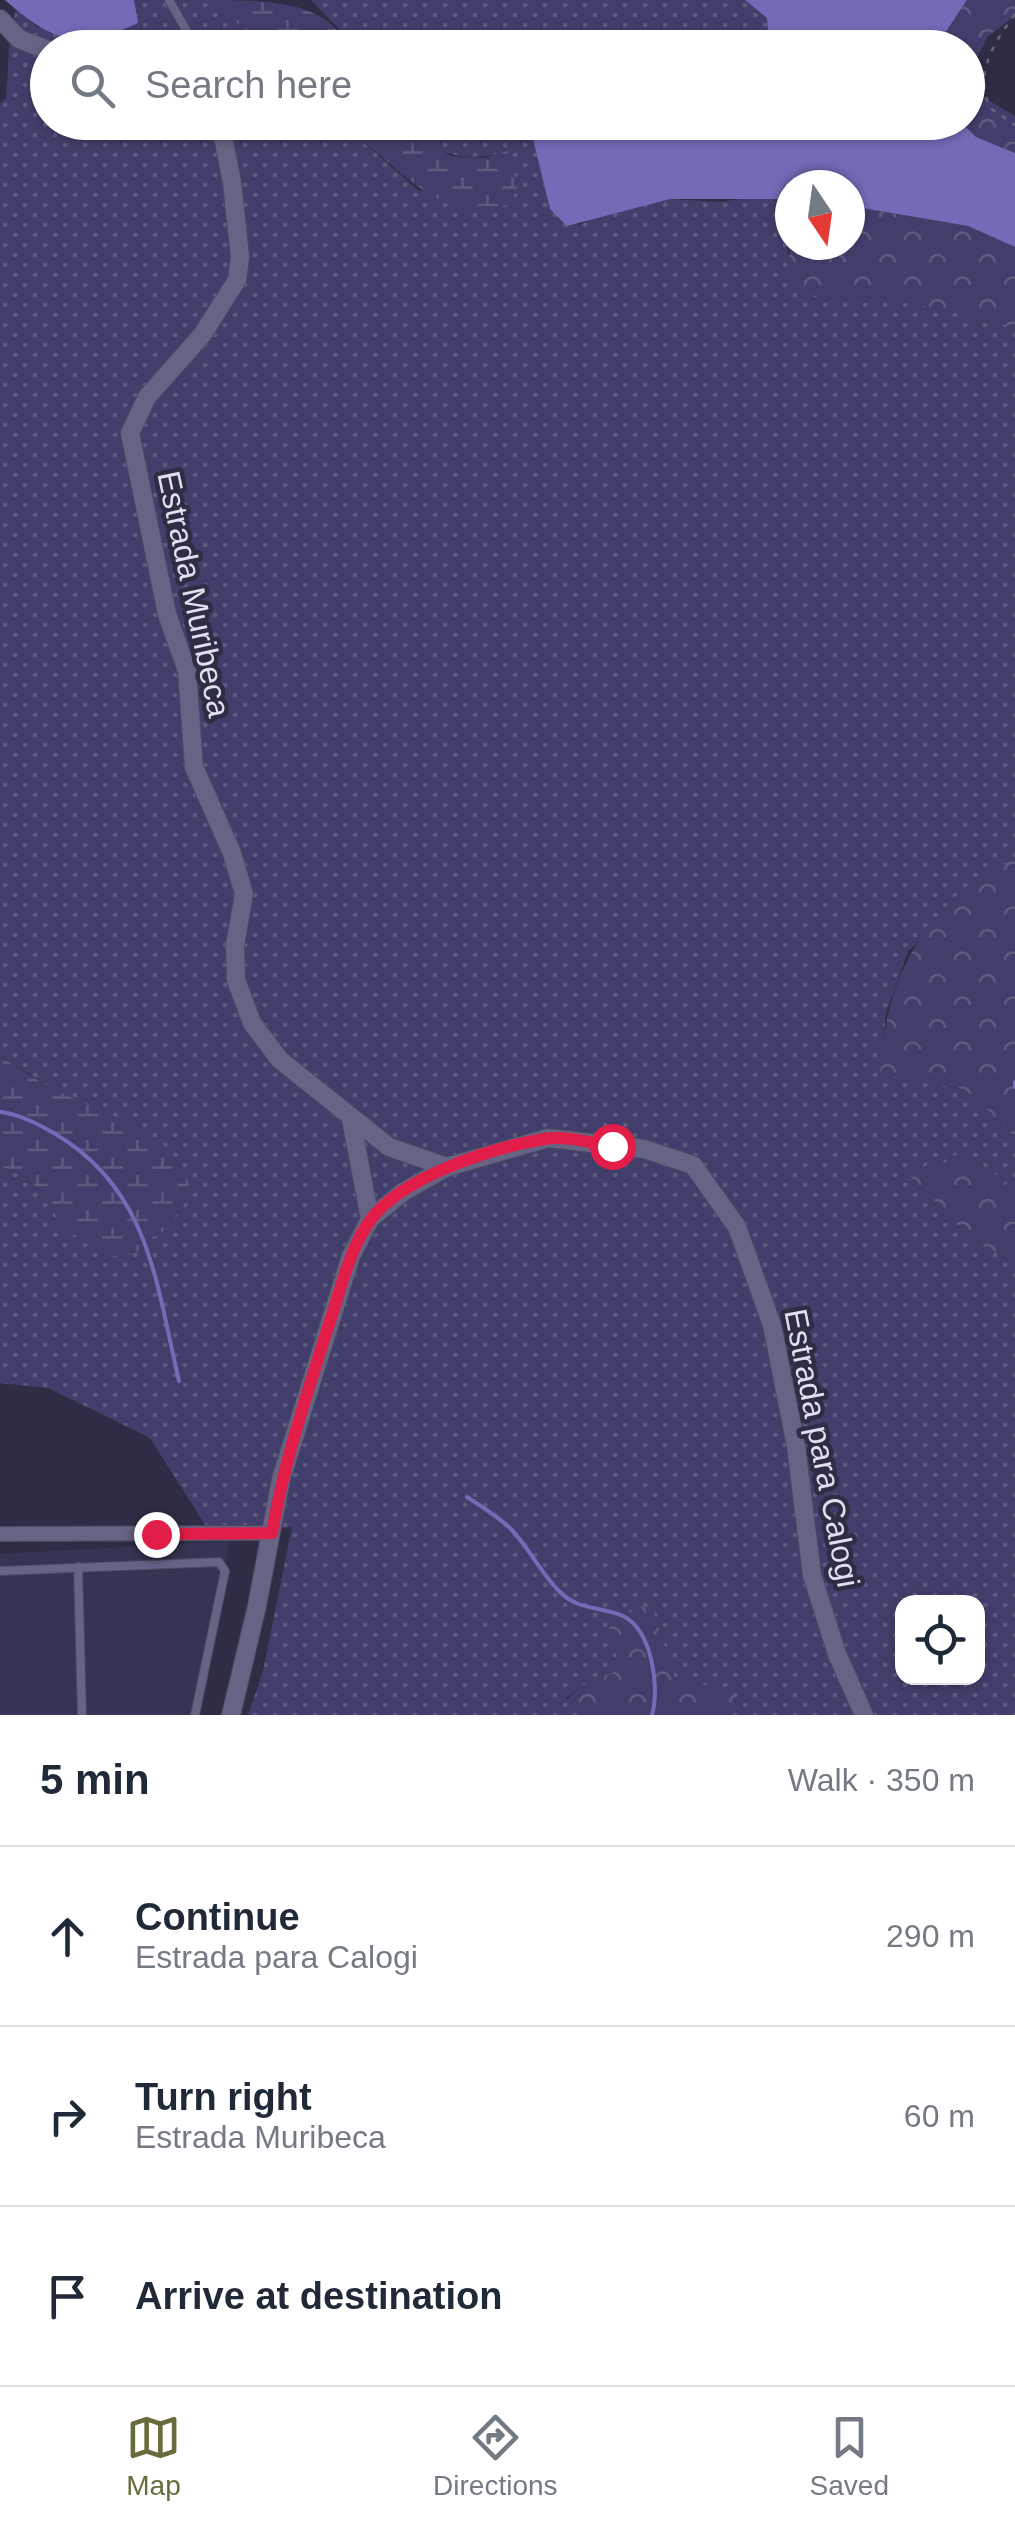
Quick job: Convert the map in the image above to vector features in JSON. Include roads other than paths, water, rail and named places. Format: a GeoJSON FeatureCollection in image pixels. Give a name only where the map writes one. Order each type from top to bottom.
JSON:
{"type":"FeatureCollection","features":[{"type":"Feature","properties":{"kind":"street"},"geometry":{"type":"LineString","coordinates":[[0,19],[19,40],[30,44]]}},
{"type":"Feature","properties":{"kind":"street","name":"Estrada Muribeca"},"geometry":{"type":"LineString","coordinates":[[224,140],[240,257],[237,280],[202,335],[147,397],[130,433],[167,614],[187,671],[194,767],[232,853],[244,894],[234,945],[236,980],[252,1023],[280,1060],[388,1146],[447,1166]]}},
{"type":"Feature","properties":{"kind":"street"},"geometry":{"type":"LineString","coordinates":[[351,1119],[370,1220]]}},
{"type":"Feature","properties":{"kind":"street","name":"Estrada para Calogi"},"geometry":{"type":"LineString","coordinates":[[230,1715],[281,1480],[352,1256],[370,1220],[403,1192],[447,1166],[548,1138],[644,1149],[694,1165],[737,1227],[772,1325],[796,1446],[812,1574],[837,1654],[864,1715]]}},
{"type":"Feature","properties":{"kind":"street"},"geometry":{"type":"LineString","coordinates":[[0,1534],[272,1533]]}},
{"type":"Feature","properties":{"kind":"lane"},"geometry":{"type":"LineString","coordinates":[[169,0],[186,30]]}},
{"type":"Feature","properties":{"kind":"lane"},"geometry":{"type":"LineString","coordinates":[[0,1571],[219,1562],[224,1572],[195,1715]]}},
{"type":"Feature","properties":{"kind":"lane"},"geometry":{"type":"LineString","coordinates":[[78,1567],[82,1715]]}},
{"type":"Feature","properties":{"kind":"waterway"},"geometry":{"type":"LineString","coordinates":[[1015,1082],[1015,1087]]}},
{"type":"Feature","properties":{"kind":"waterway"},"geometry":{"type":"LineString","coordinates":[[0,1112],[57,1135],[88,1158],[112,1183],[130,1212],[155,1275],[179,1381]]}},
{"type":"Feature","properties":{"kind":"waterway"},"geometry":{"type":"LineString","coordinates":[[467,1497],[511,1529],[566,1597],[633,1623],[651,1660],[655,1690],[652,1715]]}}]}
